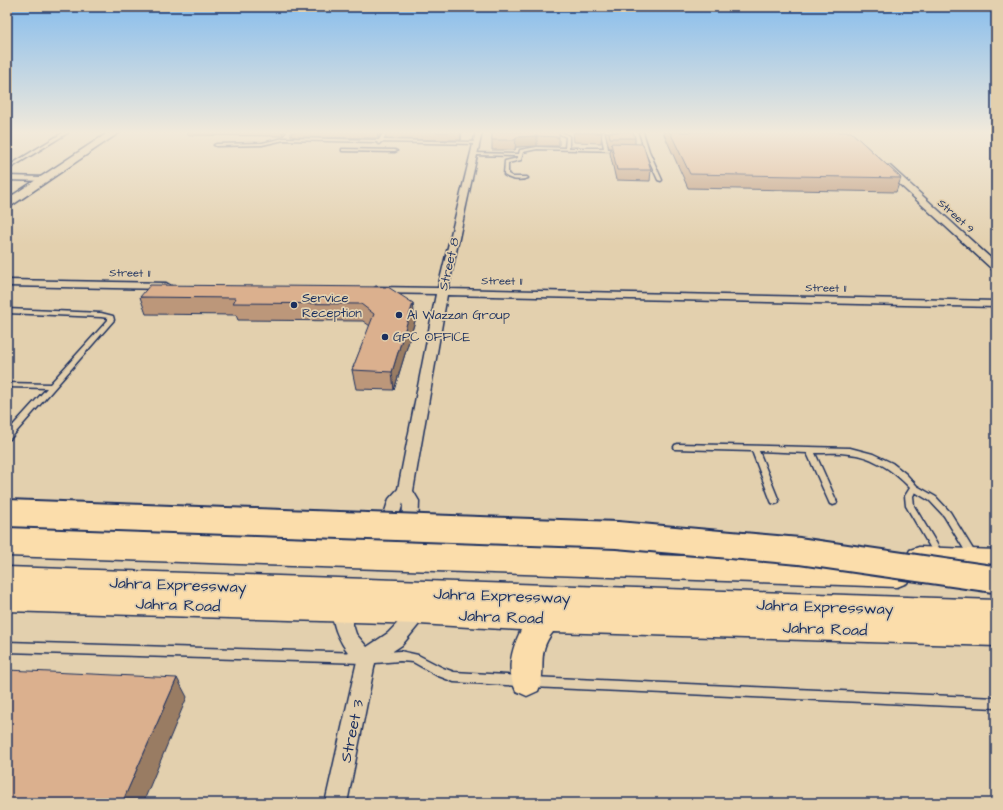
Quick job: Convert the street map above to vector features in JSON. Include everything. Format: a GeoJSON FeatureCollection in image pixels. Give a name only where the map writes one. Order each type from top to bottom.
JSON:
{"type":"FeatureCollection","features":[{"type":"Feature","properties":{"kind":"highway"},"geometry":{"type":"LineString","coordinates":[[7,513],[617,535],[990,569]]}},
{"type":"Feature","properties":{"kind":"highway"},"geometry":{"type":"LineString","coordinates":[[7,545],[990,569]]}},
{"type":"Feature","properties":{"kind":"highway","name":"Jahra Expressway"},"geometry":{"type":"LineString","coordinates":[[7,579],[996,613]]}},
{"type":"Feature","properties":{"kind":"main road"},"geometry":{"type":"LineString","coordinates":[[7,529],[942,559],[990,569]]}},
{"type":"Feature","properties":{"kind":"main road","name":"Jahra Road"},"geometry":{"type":"LineString","coordinates":[[7,599],[341,611],[419,612],[546,619],[895,631],[996,633]]}},
{"type":"Feature","properties":{"kind":"main road"},"geometry":{"type":"LineString","coordinates":[[527,682],[525,669],[528,646],[532,636],[546,619]]}},
{"type":"Feature","properties":{"kind":"street"},"geometry":{"type":"LineString","coordinates":[[7,204],[59,170]]}},
{"type":"Feature","properties":{"kind":"street","name":"Street 8"},"geometry":{"type":"LineString","coordinates":[[383,542],[397,500],[406,491],[442,292],[470,170]]}},
{"type":"Feature","properties":{"kind":"street","name":"Street 9"},"geometry":{"type":"LineString","coordinates":[[888,170],[996,268]]}},
{"type":"Feature","properties":{"kind":"street"},"geometry":{"type":"LineString","coordinates":[[7,178],[45,179]]}},
{"type":"Feature","properties":{"kind":"street","name":"Street 11"},"geometry":{"type":"LineString","coordinates":[[7,283],[173,286]]}},
{"type":"Feature","properties":{"kind":"street","name":"Street 11"},"geometry":{"type":"LineString","coordinates":[[363,290],[996,304]]}},
{"type":"Feature","properties":{"kind":"street","name":"Street 8"},"geometry":{"type":"LineString","coordinates":[[406,491],[411,501],[410,542]]}},
{"type":"Feature","properties":{"kind":"street"},"geometry":{"type":"LineString","coordinates":[[341,611],[350,643],[356,651],[367,658],[395,639],[419,612]]}},
{"type":"Feature","properties":{"kind":"street","name":"Street 3"},"geometry":{"type":"LineString","coordinates":[[336,803],[367,658]]}},
{"type":"Feature","properties":{"kind":"lane"},"geometry":{"type":"LineString","coordinates":[[506,170],[506,175],[512,178],[526,178]]}},
{"type":"Feature","properties":{"kind":"lane"},"geometry":{"type":"LineString","coordinates":[[655,170],[660,180]]}},
{"type":"Feature","properties":{"kind":"lane"},"geometry":{"type":"LineString","coordinates":[[7,311],[101,315],[110,317],[111,320],[7,437]]}},
{"type":"Feature","properties":{"kind":"lane"},"geometry":{"type":"LineString","coordinates":[[7,385],[53,386]]}},
{"type":"Feature","properties":{"kind":"lane"},"geometry":{"type":"LineString","coordinates":[[678,447],[755,450],[850,451],[870,456],[896,470],[914,488],[924,493],[941,506],[990,569]]}},
{"type":"Feature","properties":{"kind":"lane"},"geometry":{"type":"LineString","coordinates":[[755,450],[775,501]]}},
{"type":"Feature","properties":{"kind":"lane"},"geometry":{"type":"LineString","coordinates":[[810,451],[833,502]]}},
{"type":"Feature","properties":{"kind":"lane"},"geometry":{"type":"LineString","coordinates":[[914,488],[909,496],[910,506],[942,559]]}},
{"type":"Feature","properties":{"kind":"lane"},"geometry":{"type":"LineString","coordinates":[[7,647],[367,658],[400,656],[414,658],[440,672],[454,677],[527,682],[996,703]]}},
{"type":"Feature","properties":{"kind":"building"},"geometry":{"type":"Polygon","coordinates":[[[688,170],[892,170],[901,178],[690,174],[688,170]]]}},
{"type":"Feature","properties":{"kind":"building"},"geometry":{"type":"Polygon","coordinates":[[[150,285],[388,287],[413,303],[392,372],[352,370],[374,314],[361,304],[233,303],[236,298],[140,297],[150,285]]]}},
{"type":"Feature","properties":{"kind":"building"},"geometry":{"type":"Polygon","coordinates":[[[7,670],[177,678],[122,803],[7,803],[7,670]]]}},
{"type":"Feature","properties":{"kind":"place","name":"Service Reception"},"geometry":{"type":"Point","coordinates":[294,305]}},
{"type":"Feature","properties":{"kind":"place","name":"Al Wazzan Group"},"geometry":{"type":"Point","coordinates":[399,315]}},
{"type":"Feature","properties":{"kind":"place","name":"GPC OFFICE"},"geometry":{"type":"Point","coordinates":[385,337]}}]}
